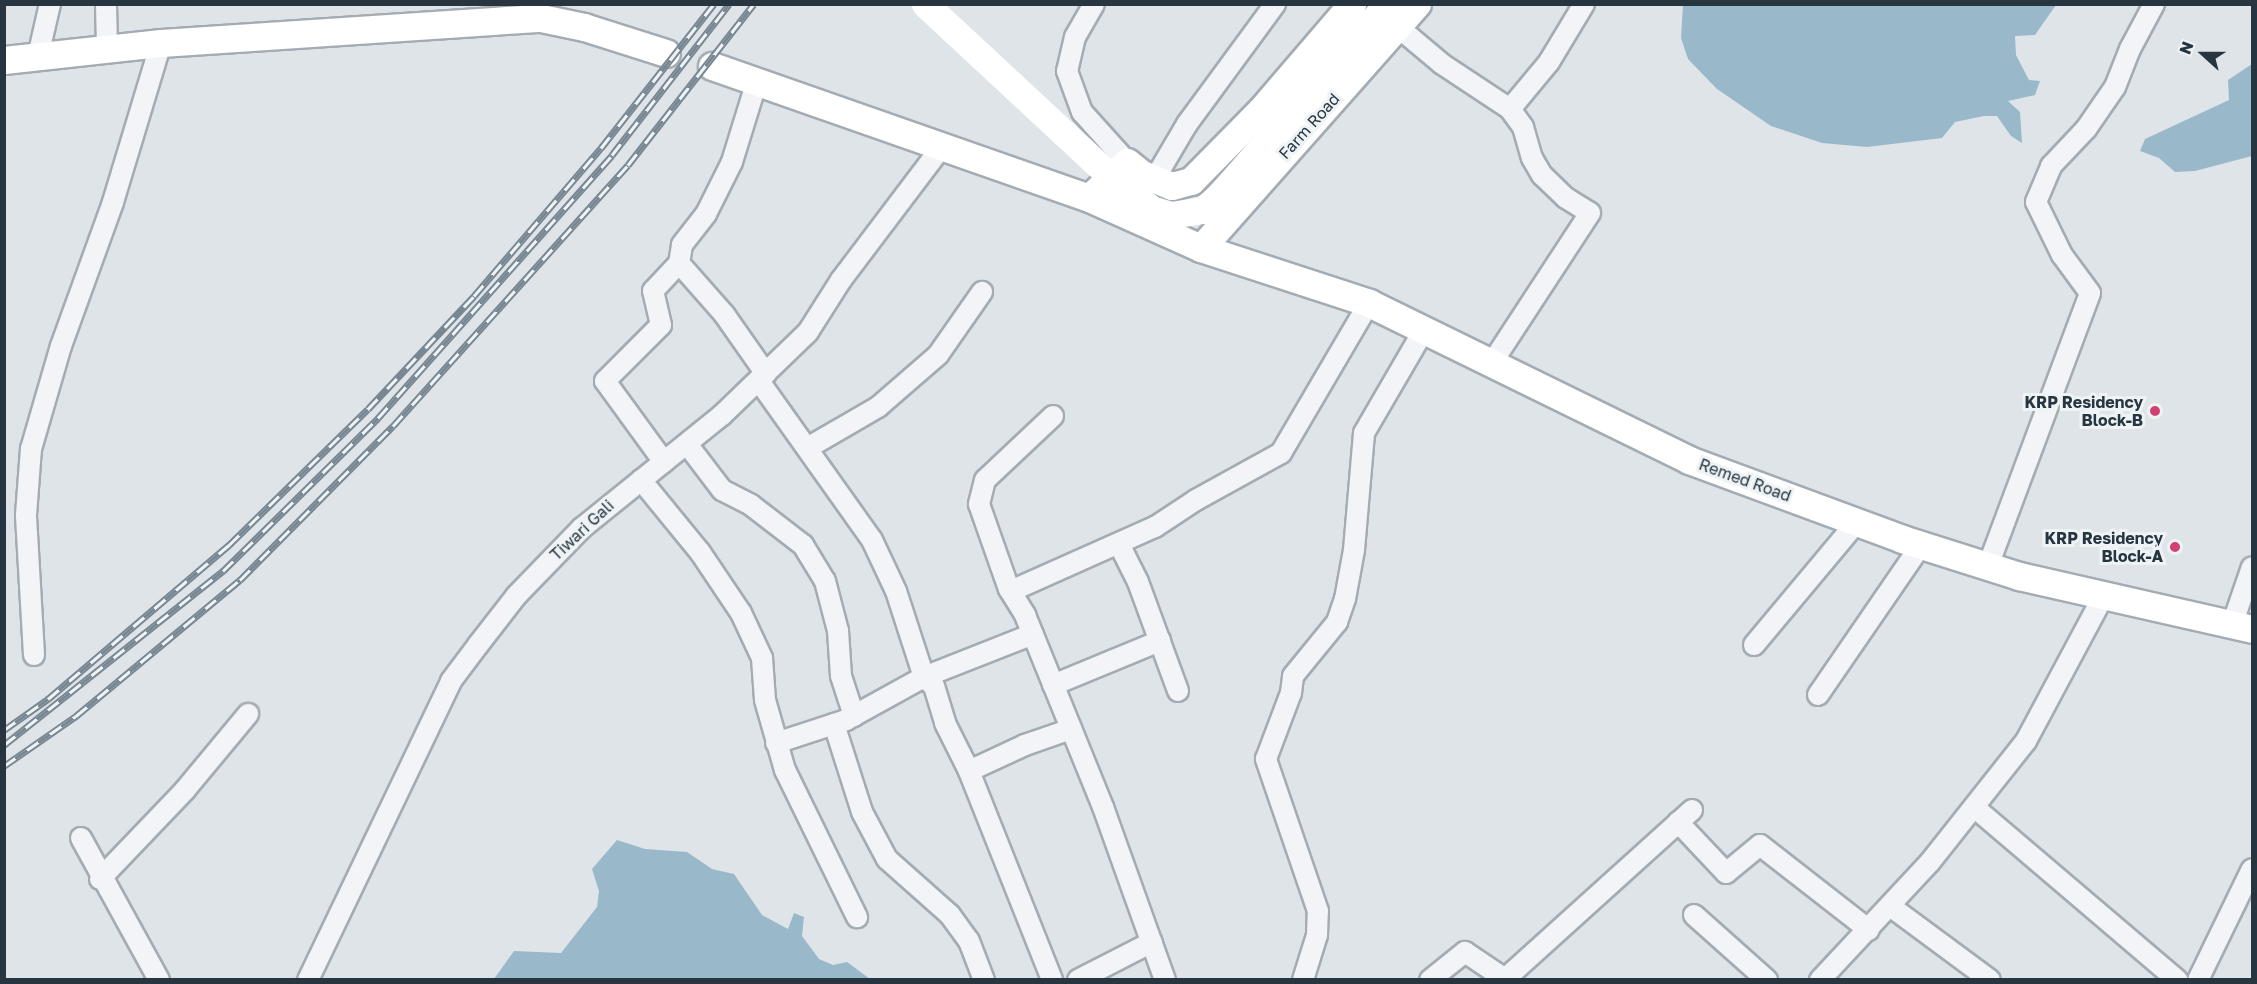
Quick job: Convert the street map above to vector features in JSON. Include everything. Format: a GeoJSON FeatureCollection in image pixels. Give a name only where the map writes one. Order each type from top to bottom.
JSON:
{"type":"FeatureCollection","features":[{"type":"Feature","properties":{"kind":"street"},"geometry":{"type":"LineString","coordinates":[[38,56],[50,4]]}},
{"type":"Feature","properties":{"kind":"street"},"geometry":{"type":"LineString","coordinates":[[106,4],[107,49]]}},
{"type":"Feature","properties":{"kind":"street"},"geometry":{"type":"LineString","coordinates":[[925,4],[1121,186],[1151,209],[1171,215],[1203,210],[1219,196],[1393,16],[1443,64],[1510,109],[1523,127],[1532,158],[1542,175],[1566,198],[1590,213],[1492,363]]}},
{"type":"Feature","properties":{"kind":"street"},"geometry":{"type":"LineString","coordinates":[[1094,4],[1069,54],[1069,81],[1082,112],[1127,162],[1155,180],[1182,185],[1204,171],[1352,4]]}},
{"type":"Feature","properties":{"kind":"street"},"geometry":{"type":"LineString","coordinates":[[1155,180],[1187,124],[1275,4]]}},
{"type":"Feature","properties":{"kind":"street","name":"Farm Road"},"geometry":{"type":"LineString","coordinates":[[1201,248],[1393,16],[1417,4]]}},
{"type":"Feature","properties":{"kind":"street"},"geometry":{"type":"LineString","coordinates":[[1510,109],[1549,62],[1584,4]]}},
{"type":"Feature","properties":{"kind":"street"},"geometry":{"type":"LineString","coordinates":[[1988,566],[2090,293],[2062,255],[2036,202],[2051,166],[2086,129],[2115,87],[2130,49],[2154,4]]}},
{"type":"Feature","properties":{"kind":"street"},"geometry":{"type":"LineString","coordinates":[[4,60],[161,43],[543,11],[584,27],[666,53]]}},
{"type":"Feature","properties":{"kind":"street"},"geometry":{"type":"LineString","coordinates":[[34,655],[26,515],[31,449],[61,346],[114,202],[161,43]]}},
{"type":"Feature","properties":{"kind":"street","name":"Remed Road"},"geometry":{"type":"LineString","coordinates":[[712,66],[1089,198],[1201,248],[1369,303],[1689,460],[1857,522],[1988,566],[2242,627]]}},
{"type":"Feature","properties":{"kind":"street"},"geometry":{"type":"LineString","coordinates":[[664,462],[605,381],[661,325],[653,291],[679,262],[682,244],[706,214],[732,162],[757,81]]}},
{"type":"Feature","properties":{"kind":"street","name":"Tiwari Gali"},"geometry":{"type":"LineString","coordinates":[[308,980],[451,681],[516,596],[553,556],[641,480],[687,444],[808,332],[848,271],[943,145]]}},
{"type":"Feature","properties":{"kind":"street"},"geometry":{"type":"LineString","coordinates":[[1089,198],[1127,162]]}},
{"type":"Feature","properties":{"kind":"street"},"geometry":{"type":"LineString","coordinates":[[679,262],[724,314],[762,377],[872,540],[896,591],[924,677],[934,686],[945,723],[969,771],[1052,980]]}},
{"type":"Feature","properties":{"kind":"street"},"geometry":{"type":"LineString","coordinates":[[810,447],[878,407],[938,355],[982,292]]}},
{"type":"Feature","properties":{"kind":"street"},"geometry":{"type":"LineString","coordinates":[[1011,591],[1155,527],[1196,500],[1281,453],[1369,303]]}},
{"type":"Feature","properties":{"kind":"street"},"geometry":{"type":"LineString","coordinates":[[1303,980],[1317,935],[1318,911],[1266,759],[1291,693],[1293,676],[1336,622],[1345,599],[1354,550],[1364,433],[1424,330]]}},
{"type":"Feature","properties":{"kind":"street"},"geometry":{"type":"LineString","coordinates":[[1053,416],[985,480],[979,504],[1011,591],[1033,634],[1071,729],[1165,980]]}},
{"type":"Feature","properties":{"kind":"street"},"geometry":{"type":"LineString","coordinates":[[687,444],[722,490],[751,505],[803,545],[825,581],[838,631],[841,676],[854,716]]}},
{"type":"Feature","properties":{"kind":"street"},"geometry":{"type":"LineString","coordinates":[[641,480],[700,552],[741,613],[762,658],[765,700],[785,770],[857,916]]}},
{"type":"Feature","properties":{"kind":"street"},"geometry":{"type":"LineString","coordinates":[[1754,645],[1857,522]]}},
{"type":"Feature","properties":{"kind":"street"},"geometry":{"type":"LineString","coordinates":[[1119,544],[1160,641],[1178,691]]}},
{"type":"Feature","properties":{"kind":"street"},"geometry":{"type":"LineString","coordinates":[[1818,695],[1921,545]]}},
{"type":"Feature","properties":{"kind":"street"},"geometry":{"type":"LineString","coordinates":[[2242,627],[2253,567]]}},
{"type":"Feature","properties":{"kind":"street"},"geometry":{"type":"LineString","coordinates":[[1820,980],[1890,906],[1974,807],[2026,741],[2104,595]]}},
{"type":"Feature","properties":{"kind":"street"},"geometry":{"type":"LineString","coordinates":[[776,743],[854,716],[924,677],[1033,634]]}},
{"type":"Feature","properties":{"kind":"street"},"geometry":{"type":"LineString","coordinates":[[1053,685],[1160,641]]}},
{"type":"Feature","properties":{"kind":"street"},"geometry":{"type":"LineString","coordinates":[[100,879],[185,790],[248,714]]}},
{"type":"Feature","properties":{"kind":"street"},"geometry":{"type":"LineString","coordinates":[[834,724],[862,812],[887,859],[950,915],[969,941],[984,980]]}},
{"type":"Feature","properties":{"kind":"street"},"geometry":{"type":"LineString","coordinates":[[969,771],[1024,745],[1071,729]]}},
{"type":"Feature","properties":{"kind":"street"},"geometry":{"type":"LineString","coordinates":[[1974,807],[2177,980]]}},
{"type":"Feature","properties":{"kind":"street"},"geometry":{"type":"LineString","coordinates":[[1430,980],[1465,952],[1505,979],[1685,816],[1725,873],[1760,845],[1869,930]]}},
{"type":"Feature","properties":{"kind":"street"},"geometry":{"type":"LineString","coordinates":[[81,838],[100,879],[159,980]]}},
{"type":"Feature","properties":{"kind":"street"},"geometry":{"type":"LineString","coordinates":[[2198,980],[2253,869]]}},
{"type":"Feature","properties":{"kind":"street"},"geometry":{"type":"LineString","coordinates":[[1890,906],[1990,980]]}},
{"type":"Feature","properties":{"kind":"street"},"geometry":{"type":"LineString","coordinates":[[1694,915],[1767,980]]}},
{"type":"Feature","properties":{"kind":"street"},"geometry":{"type":"LineString","coordinates":[[1078,980],[1152,942]]}},
{"type":"Feature","properties":{"kind":"water"},"geometry":{"type":"Polygon","coordinates":[[[1683,5],[2056,5],[2035,35],[2015,36],[2016,55],[2029,80],[2040,81],[2035,95],[2008,101],[2020,112],[2022,143],[2011,136],[1997,116],[1984,116],[1955,122],[1942,138],[1867,147],[1822,143],[1771,126],[1717,89],[1688,59],[1681,38],[1683,5]]]}},
{"type":"Feature","properties":{"kind":"water"},"geometry":{"type":"Polygon","coordinates":[[[2252,64],[2252,156],[2195,171],[2175,172],[2159,158],[2140,151],[2145,139],[2229,100],[2228,80],[2252,64]]]}},
{"type":"Feature","properties":{"kind":"water"},"geometry":{"type":"Polygon","coordinates":[[[617,840],[645,849],[687,852],[712,869],[734,874],[762,915],[788,929],[794,913],[804,917],[802,936],[819,959],[833,965],[847,962],[870,979],[494,979],[514,951],[561,953],[597,907],[599,891],[592,869],[617,840]]]}},
{"type":"Feature","properties":{"kind":"railway"},"geometry":{"type":"LineString","coordinates":[[4,730],[48,699],[229,545],[368,409],[474,296],[601,148],[714,4]]}},
{"type":"Feature","properties":{"kind":"railway"},"geometry":{"type":"LineString","coordinates":[[4,745],[223,571],[378,418],[612,155],[729,4]]}},
{"type":"Feature","properties":{"kind":"railway"},"geometry":{"type":"LineString","coordinates":[[4,766],[76,716],[240,580],[393,426],[628,165],[754,4]]}},
{"type":"Feature","properties":{"kind":"place","name":"KRP Residency Block-B"},"geometry":{"type":"Point","coordinates":[2155,411]}},
{"type":"Feature","properties":{"kind":"place","name":"KRP Residency Block-A"},"geometry":{"type":"Point","coordinates":[2175,547]}}]}
